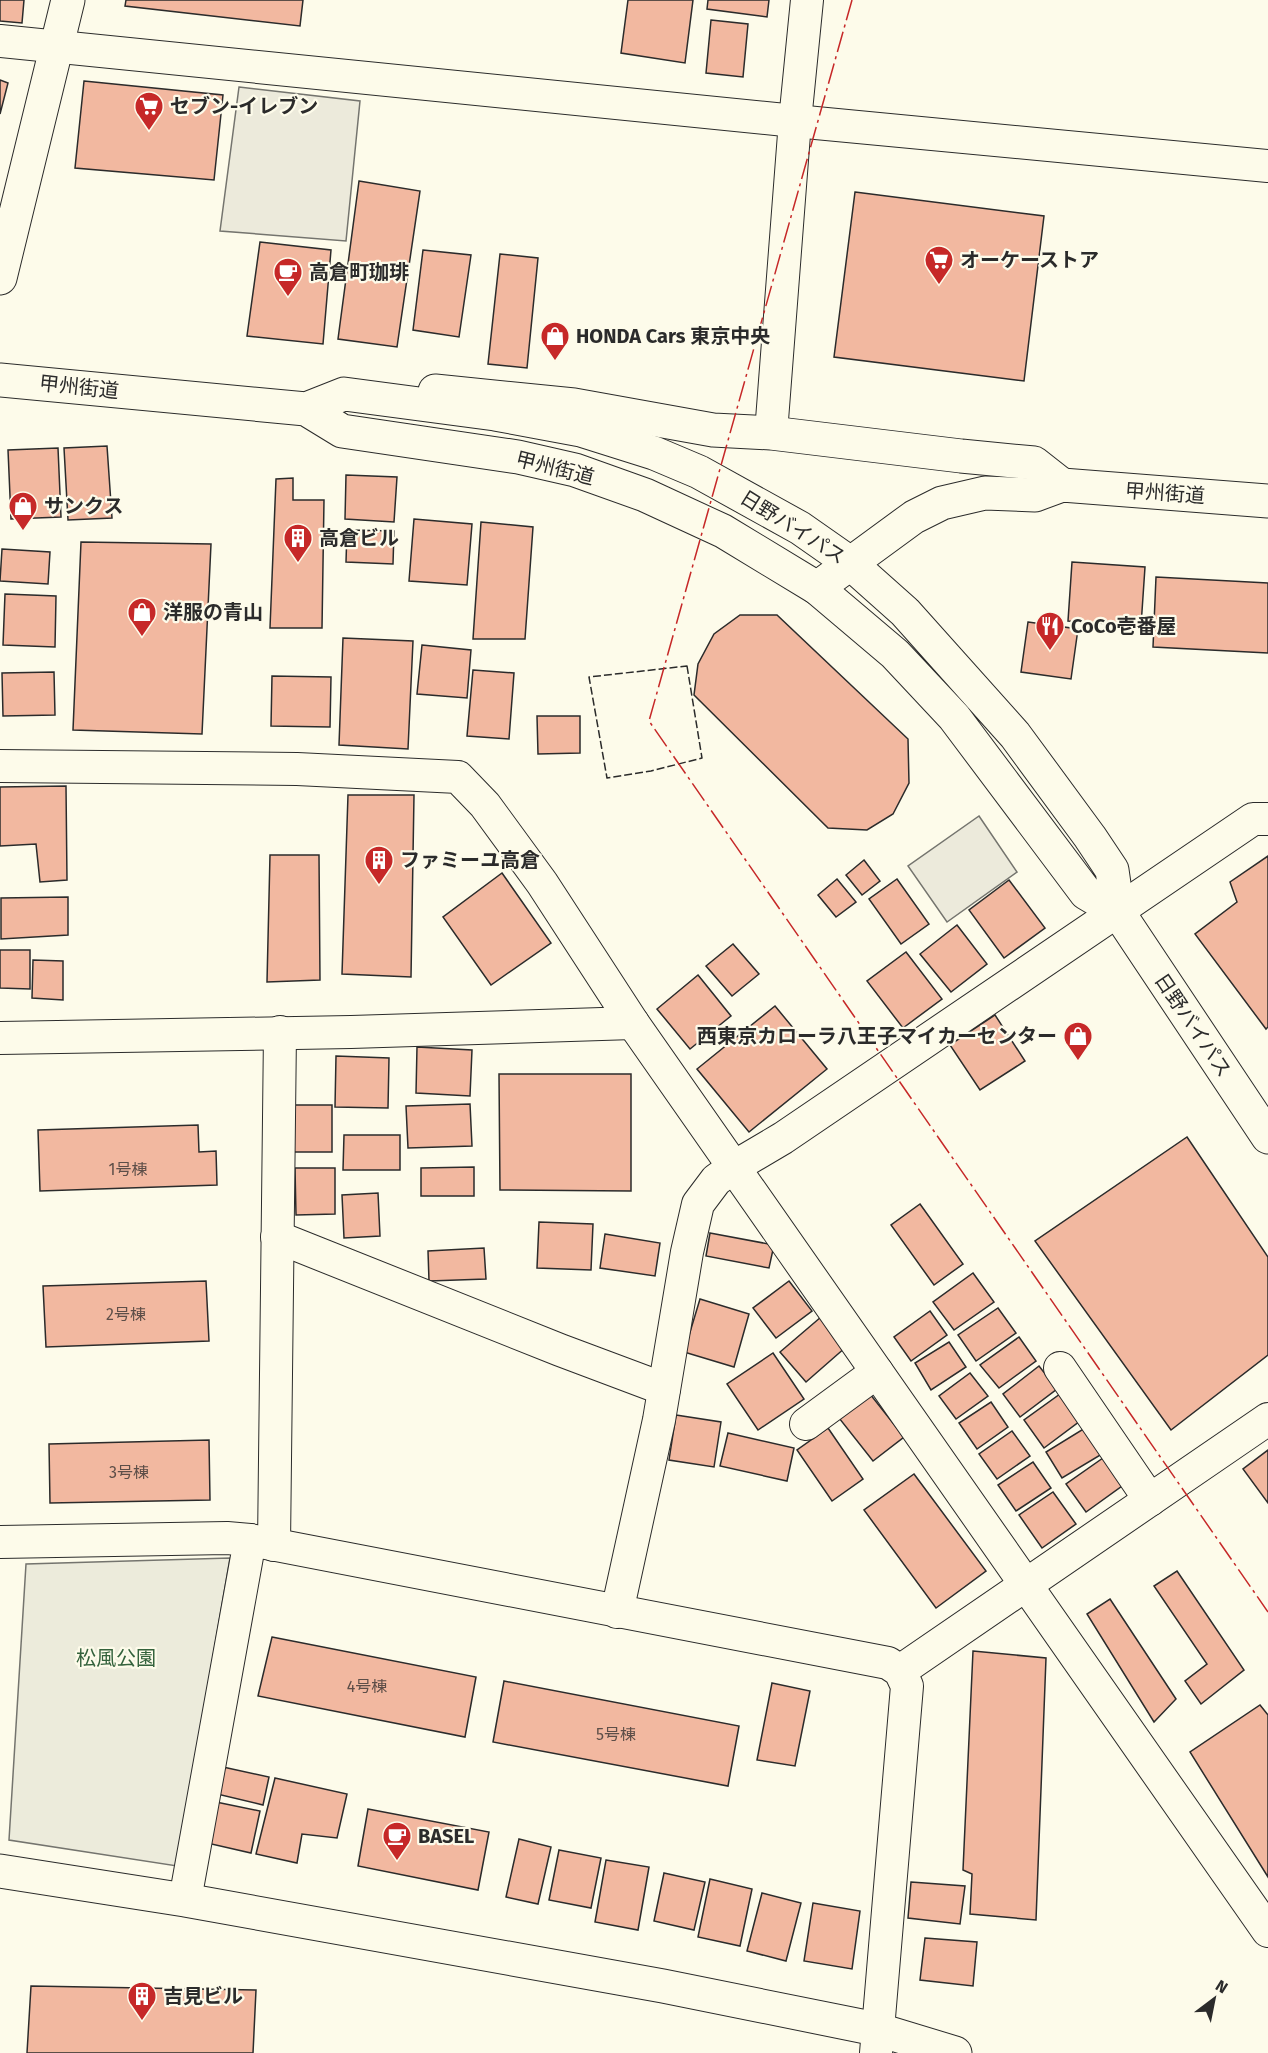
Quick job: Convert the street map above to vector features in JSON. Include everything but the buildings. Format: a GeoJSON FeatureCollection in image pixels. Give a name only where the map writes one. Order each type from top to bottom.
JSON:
{"type":"FeatureCollection","features":[{"type":"Feature","properties":{"kind":"main road"},"geometry":{"type":"LineString","coordinates":[[0,278],[68,0]]}},
{"type":"Feature","properties":{"kind":"main road","name":"甲州街道"},"geometry":{"type":"LineString","coordinates":[[0,380],[306,409],[342,431],[518,457],[575,470],[645,495],[723,531],[817,588],[914,517],[942,503],[985,493],[1035,495],[1062,485],[1268,501]]}},
{"type":"Feature","properties":{"kind":"main road"},"geometry":{"type":"LineString","coordinates":[[391,400],[420,389],[574,405],[713,430],[771,433],[1034,463],[1062,485]]}},
{"type":"Feature","properties":{"kind":"main road","name":"日野バイパス"},"geometry":{"type":"LineString","coordinates":[[306,409],[344,394],[495,414],[581,430],[654,453],[699,472],[746,496],[800,528],[850,563],[912,619],[1015,735],[1090,837],[1112,870],[1118,912],[1268,1137]]}},
{"type":"Feature","properties":{"kind":"main road","name":"日野バイパス"},"geometry":{"type":"LineString","coordinates":[[817,588],[895,654],[954,717],[1086,893],[1118,912]]}},
{"type":"Feature","properties":{"kind":"main road"},"geometry":{"type":"LineString","coordinates":[[0,1871],[185,1900],[663,1986],[876,2041],[955,2053]]}},
{"type":"Feature","properties":{"kind":"street"},"geometry":{"type":"LineString","coordinates":[[771,433],[795,121],[807,0]]}},
{"type":"Feature","properties":{"kind":"street"},"geometry":{"type":"LineString","coordinates":[[0,41],[1268,166]]}},
{"type":"Feature","properties":{"kind":"street"},"geometry":{"type":"LineString","coordinates":[[0,766],[297,769],[458,777],[485,805],[542,883],[633,1023],[1268,1931]]}},
{"type":"Feature","properties":{"kind":"street"},"geometry":{"type":"LineString","coordinates":[[617,1612],[664,1389],[687,1252],[698,1204],[716,1180],[783,1138],[1253,819],[1268,819]]}},
{"type":"Feature","properties":{"kind":"street"},"geometry":{"type":"LineString","coordinates":[[0,1038],[351,1032],[633,1023]]}},
{"type":"Feature","properties":{"kind":"street"},"geometry":{"type":"LineString","coordinates":[[185,1900],[262,1542],[277,1237],[280,1032]]}},
{"type":"Feature","properties":{"kind":"street"},"geometry":{"type":"LineString","coordinates":[[277,1237],[664,1389]]}},
{"type":"Feature","properties":{"kind":"street"},"geometry":{"type":"LineString","coordinates":[[1060,1368],[1150,1500]]}},
{"type":"Feature","properties":{"kind":"street"},"geometry":{"type":"LineString","coordinates":[[806,1424],[877,1372]]}},
{"type":"Feature","properties":{"kind":"street"},"geometry":{"type":"LineString","coordinates":[[900,1671],[1268,1419]]}},
{"type":"Feature","properties":{"kind":"street"},"geometry":{"type":"LineString","coordinates":[[0,1542],[227,1538],[262,1542],[888,1663],[900,1671],[907,1686],[876,2041]]}},
{"type":"Feature","properties":{"kind":"green space","name":"松風公園"},"geometry":{"type":"Polygon","coordinates":[[[230,1558],[177,1866],[9,1840],[26,1564],[230,1558]]]}},
{"type":"Feature","properties":{"kind":"shaded area"},"geometry":{"type":"Polygon","coordinates":[[[239,87],[360,101],[346,241],[220,231],[239,87]]]}},
{"type":"Feature","properties":{"kind":"shaded area"},"geometry":{"type":"Polygon","coordinates":[[[979,816],[1017,872],[947,922],[908,866],[979,816]]]}},
{"type":"Feature","properties":{"kind":"fence"},"geometry":{"type":"LineString","coordinates":[[687,666],[702,758],[651,771],[607,778],[589,677],[687,666]]}},
{"type":"Feature","properties":{"kind":"power"},"geometry":{"type":"LineString","coordinates":[[852,0],[649,721],[1268,1612]]}},
{"type":"Feature","properties":{"kind":"place","name":"セブン-イレブン"},"geometry":{"type":"Point","coordinates":[149,132]}},
{"type":"Feature","properties":{"kind":"place","name":"オーケーストア"},"geometry":{"type":"Point","coordinates":[939,286]}},
{"type":"Feature","properties":{"kind":"place","name":"高倉町珈琲"},"geometry":{"type":"Point","coordinates":[288,298]}},
{"type":"Feature","properties":{"kind":"place","name":"HONDA Cars 東京中央"},"geometry":{"type":"Point","coordinates":[555,362]}},
{"type":"Feature","properties":{"kind":"place","name":"サンクス"},"geometry":{"type":"Point","coordinates":[23,532]}},
{"type":"Feature","properties":{"kind":"place","name":"高倉ビル"},"geometry":{"type":"Point","coordinates":[298,564]}},
{"type":"Feature","properties":{"kind":"place","name":"洋服の青山"},"geometry":{"type":"Point","coordinates":[142,638]}},
{"type":"Feature","properties":{"kind":"place","name":"CoCo壱番屋"},"geometry":{"type":"Point","coordinates":[1050,652]}},
{"type":"Feature","properties":{"kind":"place","name":"ファミーユ高倉"},"geometry":{"type":"Point","coordinates":[379,886]}},
{"type":"Feature","properties":{"kind":"place","name":"西東京カローラ八王子マイカーセンター"},"geometry":{"type":"Point","coordinates":[1078,1062]}},
{"type":"Feature","properties":{"kind":"place","name":"BASEL"},"geometry":{"type":"Point","coordinates":[397,1862]}},
{"type":"Feature","properties":{"kind":"place","name":"吉見ビル"},"geometry":{"type":"Point","coordinates":[142,2022]}}]}
